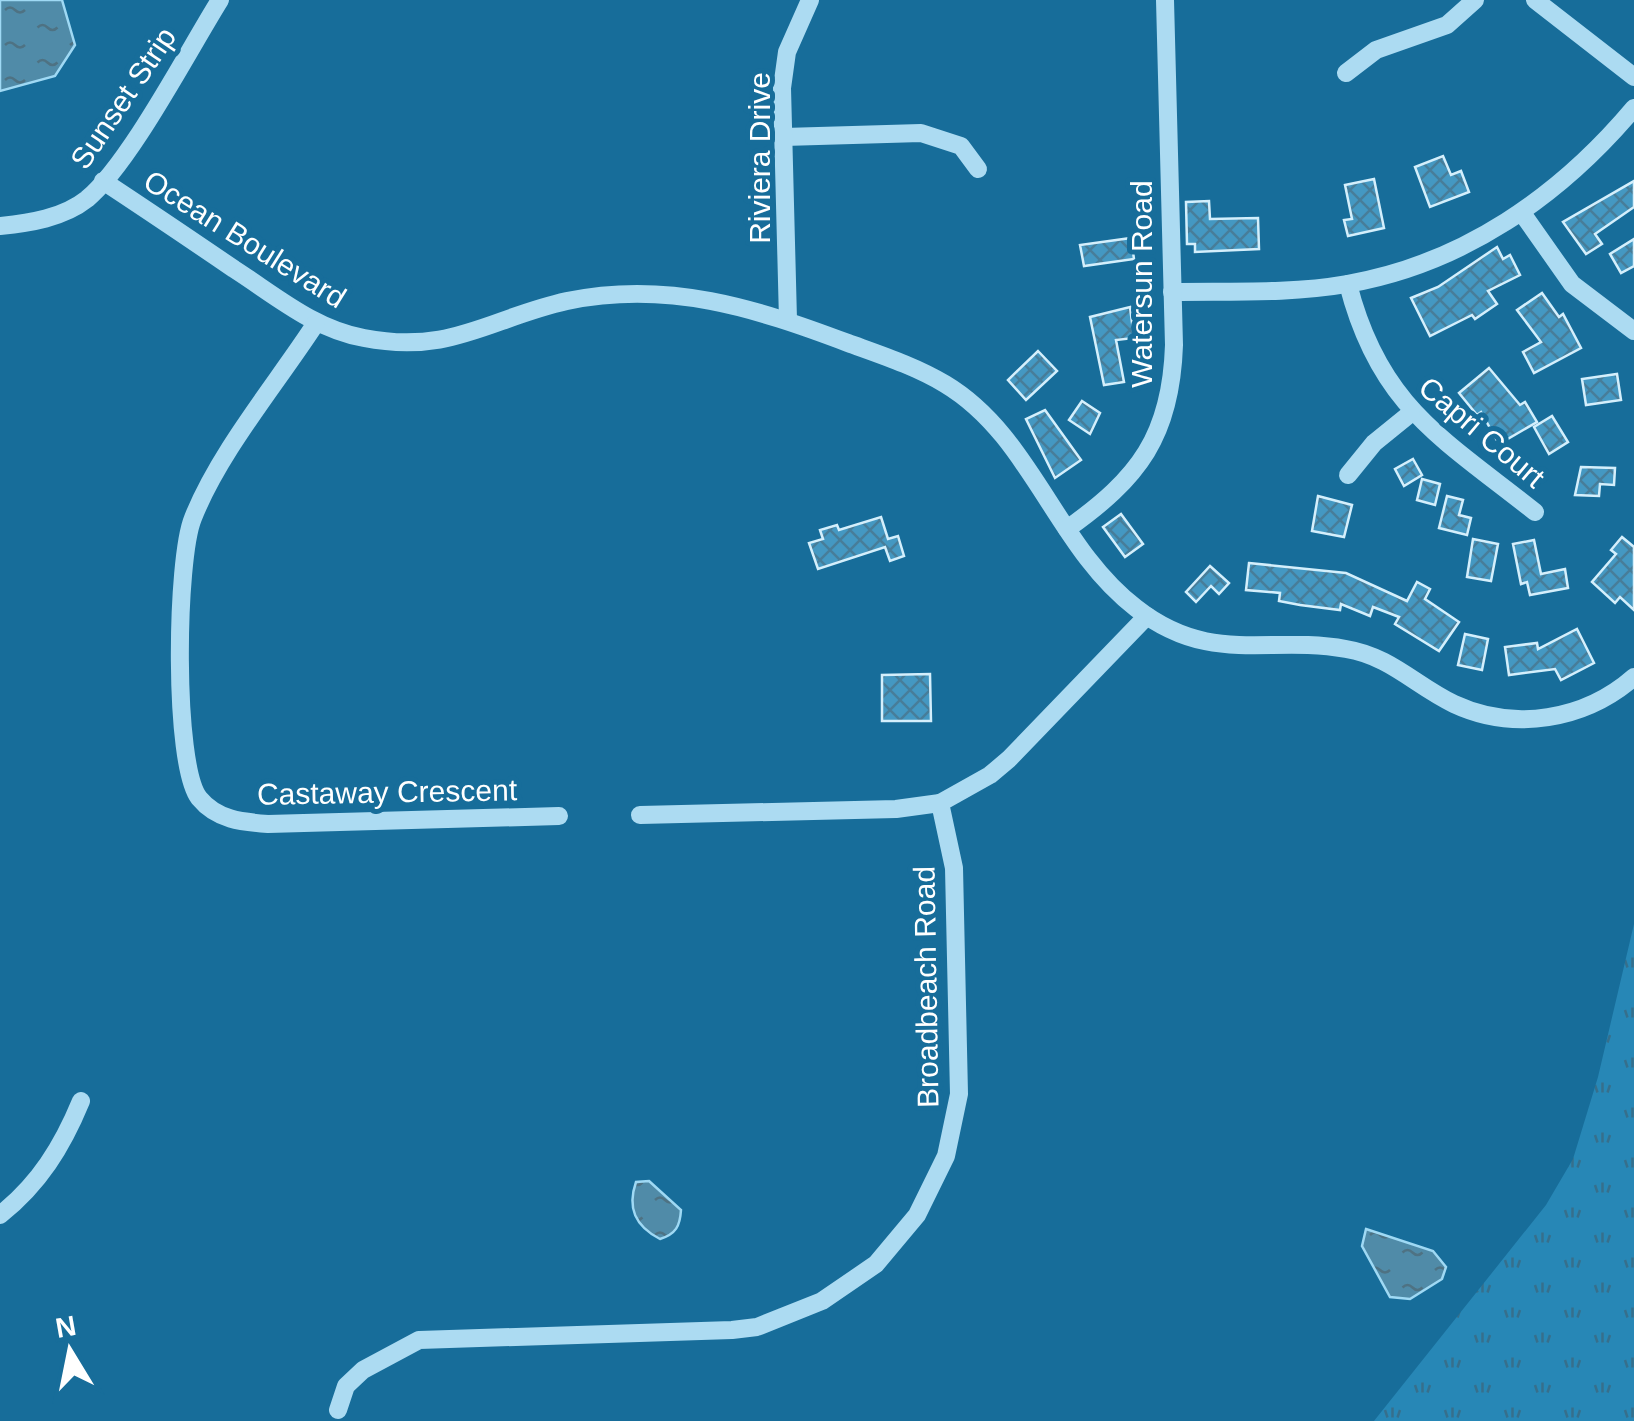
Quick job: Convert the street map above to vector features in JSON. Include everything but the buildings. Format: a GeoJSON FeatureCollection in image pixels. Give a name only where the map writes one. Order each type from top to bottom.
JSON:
{"type":"FeatureCollection","features":[{"type":"Feature","properties":{"kind":"street","name":"Sunset Strip"},"geometry":{"type":"LineString","coordinates":[[0,226],[36,221],[71,209],[103,181],[220,0]]}},
{"type":"Feature","properties":{"kind":"street","name":"Riviera Drive"},"geometry":{"type":"LineString","coordinates":[[788,320],[784,137],[787,52],[810,0]]}},
{"type":"Feature","properties":{"kind":"street","name":"Watersun Road"},"geometry":{"type":"LineString","coordinates":[[1067,529],[1117,492],[1154,440],[1173,373],[1165,0]]}},
{"type":"Feature","properties":{"kind":"street"},"geometry":{"type":"LineString","coordinates":[[1346,73],[1376,50],[1447,25],[1475,0]]}},
{"type":"Feature","properties":{"kind":"street"},"geometry":{"type":"LineString","coordinates":[[1535,0],[1634,77]]}},
{"type":"Feature","properties":{"kind":"street"},"geometry":{"type":"LineString","coordinates":[[1172,292],[1286,290],[1348,284],[1439,256],[1522,213],[1582,164],[1634,108]]}},
{"type":"Feature","properties":{"kind":"street"},"geometry":{"type":"LineString","coordinates":[[784,137],[921,133],[961,146],[978,169]]}},
{"type":"Feature","properties":{"kind":"street","name":"Ocean Boulevard"},"geometry":{"type":"LineString","coordinates":[[103,181],[316,323],[389,342],[448,340],[564,302],[664,293],[728,301],[921,371],[980,407],[1002,431],[1102,576],[1146,616],[1187,635],[1239,648],[1318,646],[1366,654],[1404,670],[1454,704],[1513,720],[1579,710],[1612,694],[1634,677]]}},
{"type":"Feature","properties":{"kind":"street"},"geometry":{"type":"LineString","coordinates":[[1522,213],[1572,284],[1634,331]]}},
{"type":"Feature","properties":{"kind":"street","name":"Capri Court"},"geometry":{"type":"LineString","coordinates":[[1348,284],[1371,354],[1410,412],[1535,512]]}},
{"type":"Feature","properties":{"kind":"street","name":"Castaway Crescent"},"geometry":{"type":"LineString","coordinates":[[316,323],[218,472],[186,534],[180,592],[184,752],[198,796],[214,812],[236,821],[268,824],[559,816]]}},
{"type":"Feature","properties":{"kind":"street"},"geometry":{"type":"LineString","coordinates":[[1348,475],[1374,443],[1410,412]]}},
{"type":"Feature","properties":{"kind":"street"},"geometry":{"type":"LineString","coordinates":[[640,815],[896,809],[940,803],[990,775],[1009,759],[1146,616]]}},
{"type":"Feature","properties":{"kind":"street","name":"Broadbeach Road"},"geometry":{"type":"LineString","coordinates":[[338,1410],[346,1386],[363,1370],[419,1340],[757,1327],[822,1301],[876,1264],[934,1186],[955,1125],[959,1094],[954,868],[940,803]]}},
{"type":"Feature","properties":{"kind":"street"},"geometry":{"type":"LineString","coordinates":[[0,1215],[44,1172],[66,1139],[81,1101]]}},
{"type":"Feature","properties":{"kind":"green space"},"geometry":{"type":"Polygon","coordinates":[[[1634,924],[1634,1421],[1374,1421],[1546,1205],[1573,1159],[1598,1077],[1634,924]]]}},
{"type":"Feature","properties":{"kind":"water"},"geometry":{"type":"Polygon","coordinates":[[[0,0],[62,0],[75,45],[55,76],[0,91],[0,0]]]}},
{"type":"Feature","properties":{"kind":"water"},"geometry":{"type":"Polygon","coordinates":[[[649,1181],[681,1210],[676,1229],[660,1239],[644,1228],[633,1208],[636,1182],[649,1181]]]}},
{"type":"Feature","properties":{"kind":"water"},"geometry":{"type":"Polygon","coordinates":[[[1366,1229],[1433,1251],[1446,1267],[1442,1279],[1410,1299],[1390,1297],[1362,1246],[1366,1229]]]}}]}
